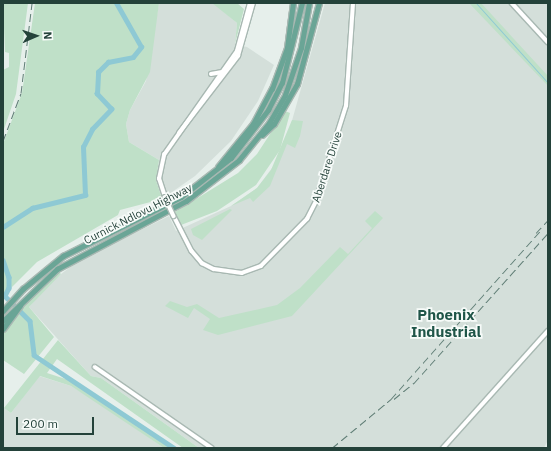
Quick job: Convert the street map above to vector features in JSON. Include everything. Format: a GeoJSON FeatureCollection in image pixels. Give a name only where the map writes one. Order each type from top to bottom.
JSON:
{"type":"FeatureCollection","features":[{"type":"Feature","properties":{"kind":"main road"},"geometry":{"type":"LineString","coordinates":[[22,288],[64,253],[180,195],[220,165],[252,124],[272,90],[287,48],[293,3]]}},
{"type":"Feature","properties":{"kind":"main road","name":"Curnick Ndlovu Highway"},"geometry":{"type":"LineString","coordinates":[[3,311],[22,288],[79,246],[185,195],[230,158],[268,110],[282,83],[292,53],[302,3]]}},
{"type":"Feature","properties":{"kind":"main road","name":"Curnick Ndlovu Highway"},"geometry":{"type":"LineString","coordinates":[[22,301],[76,256],[203,191],[233,167],[260,136],[280,105],[294,73],[309,3]]}},
{"type":"Feature","properties":{"kind":"main road"},"geometry":{"type":"LineString","coordinates":[[260,136],[274,124],[297,84],[319,3]]}},
{"type":"Feature","properties":{"kind":"main road"},"geometry":{"type":"LineString","coordinates":[[3,307],[10,301]]}},
{"type":"Feature","properties":{"kind":"main road"},"geometry":{"type":"LineString","coordinates":[[3,329],[22,301]]}},
{"type":"Feature","properties":{"kind":"main road"},"geometry":{"type":"LineString","coordinates":[[3,321],[22,301]]}},
{"type":"Feature","properties":{"kind":"street","name":"Aberdare Drive"},"geometry":{"type":"LineString","coordinates":[[181,129],[160,168],[165,198],[192,251],[202,263],[214,269],[242,272],[261,266],[307,219],[316,201],[346,106],[353,3]]}},
{"type":"Feature","properties":{"kind":"street"},"geometry":{"type":"LineString","coordinates":[[512,3],[548,42]]}},
{"type":"Feature","properties":{"kind":"street"},"geometry":{"type":"LineString","coordinates":[[181,129],[222,72],[242,40],[251,5]]}},
{"type":"Feature","properties":{"kind":"street"},"geometry":{"type":"LineString","coordinates":[[181,129],[238,56],[251,5]]}},
{"type":"Feature","properties":{"kind":"street"},"geometry":{"type":"LineString","coordinates":[[211,74],[222,72]]}},
{"type":"Feature","properties":{"kind":"street"},"geometry":{"type":"LineString","coordinates":[[443,448],[548,332]]}},
{"type":"Feature","properties":{"kind":"street"},"geometry":{"type":"LineString","coordinates":[[95,367],[212,448]]}},
{"type":"Feature","properties":{"kind":"shaded area"},"geometry":{"type":"Polygon","coordinates":[[[159,3],[215,4],[237,23],[235,44],[247,47],[274,65],[258,101],[231,141],[195,176],[162,199],[156,180],[159,160],[129,142],[126,124],[130,110],[146,81],[159,3]]]}},
{"type":"Feature","properties":{"kind":"shaded area"},"geometry":{"type":"Polygon","coordinates":[[[325,3],[548,3],[548,440],[544,448],[199,448],[101,378],[91,376],[29,307],[52,281],[78,261],[169,216],[176,231],[231,206],[257,188],[278,160],[286,142],[325,3]]]}},
{"type":"Feature","properties":{"kind":"shaded area"},"geometry":{"type":"Polygon","coordinates":[[[39,376],[71,386],[164,448],[3,448],[3,407],[11,413],[39,376]]]}},
{"type":"Feature","properties":{"kind":"green space"},"geometry":{"type":"Polygon","coordinates":[[[3,3],[28,3],[16,94],[3,132],[3,70],[9,67],[9,53],[5,52],[3,3]]]}},
{"type":"Feature","properties":{"kind":"green space"},"geometry":{"type":"Polygon","coordinates":[[[35,3],[159,3],[150,72],[130,110],[126,124],[129,142],[159,160],[156,180],[162,199],[120,210],[118,215],[37,262],[3,296],[3,144],[22,93],[35,3]]]}},
{"type":"Feature","properties":{"kind":"green space"},"geometry":{"type":"Polygon","coordinates":[[[212,3],[237,3],[244,9],[235,44],[237,23],[212,3]]]}},
{"type":"Feature","properties":{"kind":"green space"},"geometry":{"type":"Polygon","coordinates":[[[469,3],[481,3],[548,76],[548,86],[469,3]]]}},
{"type":"Feature","properties":{"kind":"green space"},"geometry":{"type":"Polygon","coordinates":[[[285,111],[290,113],[280,150],[256,185],[217,211],[181,225],[175,212],[238,173],[257,154],[285,111]]]}},
{"type":"Feature","properties":{"kind":"green space"},"geometry":{"type":"Polygon","coordinates":[[[292,120],[303,121],[300,136],[295,148],[287,144],[270,186],[253,202],[250,198],[231,206],[257,188],[271,170],[292,120]]]}},
{"type":"Feature","properties":{"kind":"green space"},"geometry":{"type":"Polygon","coordinates":[[[230,209],[232,210],[202,240],[193,235],[191,229],[230,209]]]}},
{"type":"Feature","properties":{"kind":"green space"},"geometry":{"type":"Polygon","coordinates":[[[375,211],[383,218],[292,316],[218,335],[203,330],[210,319],[194,308],[188,318],[165,306],[170,301],[187,307],[197,304],[219,318],[277,305],[300,288],[340,247],[348,254],[372,228],[365,221],[375,211]]]}},
{"type":"Feature","properties":{"kind":"green space"},"geometry":{"type":"Polygon","coordinates":[[[59,272],[61,274],[29,307],[54,337],[24,374],[3,360],[3,333],[35,292],[59,272]]]}},
{"type":"Feature","properties":{"kind":"green space"},"geometry":{"type":"Polygon","coordinates":[[[58,340],[91,376],[101,378],[199,448],[183,448],[57,359],[47,373],[75,382],[170,448],[164,448],[71,386],[40,376],[11,413],[4,408],[58,340]]]}},
{"type":"Feature","properties":{"kind":"waterway"},"geometry":{"type":"LineString","coordinates":[[3,227],[32,208],[85,195],[83,147],[92,129],[111,109],[97,94],[98,72],[108,62],[133,57],[141,47],[116,3]]}},
{"type":"Feature","properties":{"kind":"waterway"},"geometry":{"type":"LineString","coordinates":[[476,3],[548,83]]}},
{"type":"Feature","properties":{"kind":"waterway"},"geometry":{"type":"LineString","coordinates":[[3,260],[9,277],[9,288],[5,296],[30,321],[34,355],[174,448]]}},
{"type":"Feature","properties":{"kind":"railway"},"geometry":{"type":"LineString","coordinates":[[3,141],[21,93],[32,3]]}},
{"type":"Feature","properties":{"kind":"railway"},"geometry":{"type":"LineString","coordinates":[[536,233],[548,220]]}},
{"type":"Feature","properties":{"kind":"railway"},"geometry":{"type":"LineString","coordinates":[[332,448],[391,399],[541,230]]}},
{"type":"Feature","properties":{"kind":"railway"},"geometry":{"type":"LineString","coordinates":[[394,399],[414,383],[548,233]]}},
{"type":"Feature","properties":{"kind":"district","name":"Phoenix Industrial"},"geometry":{"type":"Point","coordinates":[446,322]}}]}
